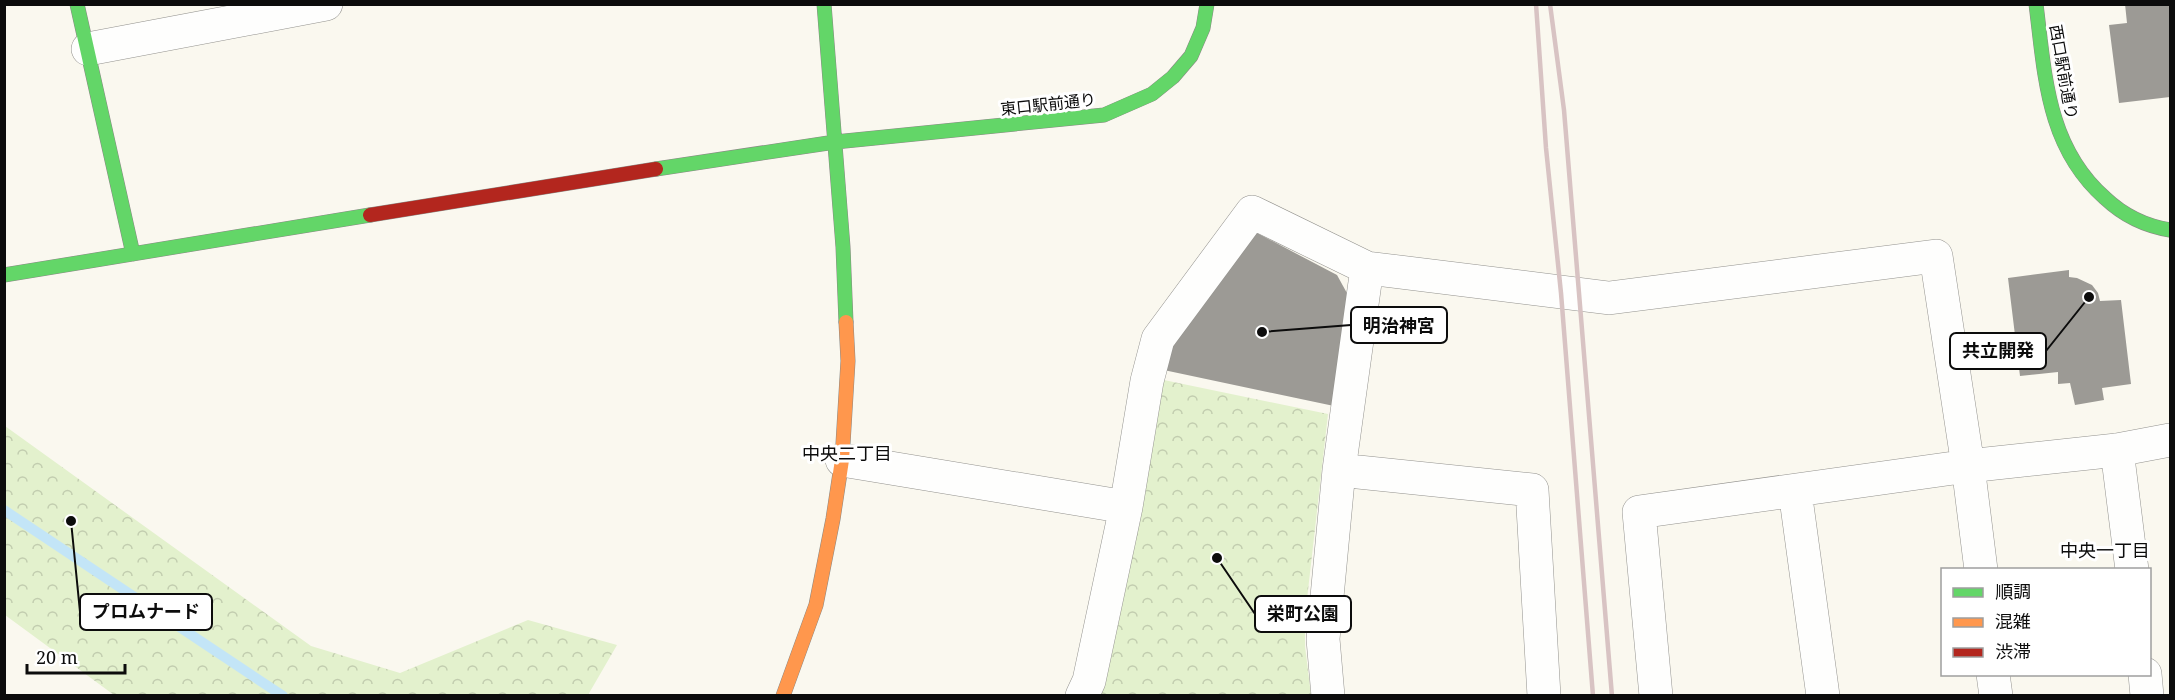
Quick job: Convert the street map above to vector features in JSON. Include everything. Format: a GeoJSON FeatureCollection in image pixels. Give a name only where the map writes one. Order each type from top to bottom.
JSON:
{"type":"FeatureCollection","features":[{"type":"Feature","properties":{"kind":"street"},"geometry":{"type":"LineString","coordinates":[[77,4],[133,254]]}},
{"type":"Feature","properties":{"kind":"street"},"geometry":{"type":"LineString","coordinates":[[88,49],[326,4]]}},
{"type":"Feature","properties":{"kind":"street"},"geometry":{"type":"LineString","coordinates":[[783,696],[816,605],[833,519],[842,460],[848,361],[843,248],[824,4]]}},
{"type":"Feature","properties":{"kind":"street","name":"東口駅前通り"},"geometry":{"type":"LineString","coordinates":[[4,275],[723,158],[835,142],[1104,115],[1152,94],[1173,76],[1191,56],[1203,28],[1207,4]]}},
{"type":"Feature","properties":{"kind":"street","name":"西口駅前通り"},"geometry":{"type":"LineString","coordinates":[[2036,4],[2048,94],[2057,132],[2076,170],[2097,195],[2125,215],[2170,230]]}},
{"type":"Feature","properties":{"kind":"street"},"geometry":{"type":"LineString","coordinates":[[1082,696],[1089,681],[1126,507],[1147,381],[1158,339],[1252,212],[1367,268],[1609,298],[1936,256],[1968,466],[1981,568]]}},
{"type":"Feature","properties":{"kind":"street"},"geometry":{"type":"LineString","coordinates":[[1328,696],[1323,639],[1339,470],[1367,268]]}},
{"type":"Feature","properties":{"kind":"street"},"geometry":{"type":"LineString","coordinates":[[1656,696],[1639,512],[1968,466],[2117,450],[2170,440]]}},
{"type":"Feature","properties":{"kind":"street"},"geometry":{"type":"LineString","coordinates":[[2117,450],[2132,568]]}},
{"type":"Feature","properties":{"kind":"street"},"geometry":{"type":"LineString","coordinates":[[842,460],[1126,507]]}},
{"type":"Feature","properties":{"kind":"street"},"geometry":{"type":"LineString","coordinates":[[1339,470],[1532,490],[1544,696]]}},
{"type":"Feature","properties":{"kind":"street"},"geometry":{"type":"LineString","coordinates":[[1795,491],[1823,696]]}},
{"type":"Feature","properties":{"kind":"street"},"geometry":{"type":"LineString","coordinates":[[1993,676],[1996,696]]}},
{"type":"Feature","properties":{"kind":"street"},"geometry":{"type":"LineString","coordinates":[[2145,676],[2147,696]]}},
{"type":"Feature","properties":{"kind":"green space"},"geometry":{"type":"Polygon","coordinates":[[[1159,379],[1328,414],[1305,617],[1305,646],[1311,695],[1088,696],[1159,379]]]}},
{"type":"Feature","properties":{"kind":"green space"},"geometry":{"type":"Polygon","coordinates":[[[5,426],[311,646],[400,673],[528,620],[617,645],[588,695],[114,695],[5,615],[5,426]]]}},
{"type":"Feature","properties":{"kind":"building"},"geometry":{"type":"Polygon","coordinates":[[[2125,4],[2170,4],[2170,97],[2119,103],[2109,25],[2127,23],[2125,4]]]}},
{"type":"Feature","properties":{"kind":"building"},"geometry":{"type":"Polygon","coordinates":[[[1257,233],[1337,275],[1348,295],[1334,406],[1159,369],[1234,241],[1257,233]]]}},
{"type":"Feature","properties":{"kind":"building"},"geometry":{"type":"Polygon","coordinates":[[[2069,270],[2069,277],[2092,285],[2100,301],[2121,300],[2131,384],[2102,388],[2104,400],[2075,405],[2070,383],[2058,384],[2058,372],[2020,376],[2008,278],[2069,270]]]}},
{"type":"Feature","properties":{"kind":"waterway"},"geometry":{"type":"LineString","coordinates":[[4,510],[283,696]]}},
{"type":"Feature","properties":{"kind":"railway"},"geometry":{"type":"LineString","coordinates":[[1536,4],[1546,148],[1561,293],[1593,696]]}},
{"type":"Feature","properties":{"kind":"railway"},"geometry":{"type":"LineString","coordinates":[[1550,4],[1564,110],[1612,696]]}},
{"type":"Feature","properties":{"kind":"traffic: fast"},"geometry":{"type":"LineString","coordinates":[[77,4],[133,254]]}},
{"type":"Feature","properties":{"kind":"traffic: fast"},"geometry":{"type":"LineString","coordinates":[[824,4],[843,247],[846,322]]}},
{"type":"Feature","properties":{"kind":"traffic: fast"},"geometry":{"type":"LineString","coordinates":[[656,169],[835,142],[1104,115],[1152,94],[1173,77],[1191,56],[1203,28],[1207,4]]}},
{"type":"Feature","properties":{"kind":"traffic: fast"},"geometry":{"type":"LineString","coordinates":[[2036,4],[2046,84],[2060,133],[2071,156],[2086,178],[2119,210],[2143,223],[2170,230]]}},
{"type":"Feature","properties":{"kind":"traffic: fast"},"geometry":{"type":"LineString","coordinates":[[4,275],[370,215]]}},
{"type":"Feature","properties":{"kind":"traffic: slow"},"geometry":{"type":"LineString","coordinates":[[783,696],[816,605],[833,519],[842,460],[848,361],[846,322]]}},
{"type":"Feature","properties":{"kind":"traffic: jam"},"geometry":{"type":"LineString","coordinates":[[370,215],[656,169]]}},
{"type":"Feature","properties":{"kind":"place","name":"共立開発"},"geometry":{"type":"Point","coordinates":[2089,297]}},
{"type":"Feature","properties":{"kind":"place","name":"明治神宮"},"geometry":{"type":"Point","coordinates":[1262,332]}},
{"type":"Feature","properties":{"kind":"place","name":"プロムナード"},"geometry":{"type":"Point","coordinates":[71,521]}},
{"type":"Feature","properties":{"kind":"place","name":"栄町公園"},"geometry":{"type":"Point","coordinates":[1217,558]}},
{"type":"Feature","properties":{"kind":"district","name":"中央二丁目"},"geometry":{"type":"Point","coordinates":[847,453]}},
{"type":"Feature","properties":{"kind":"district","name":"中央一丁目"},"geometry":{"type":"Point","coordinates":[2105,550]}}]}
